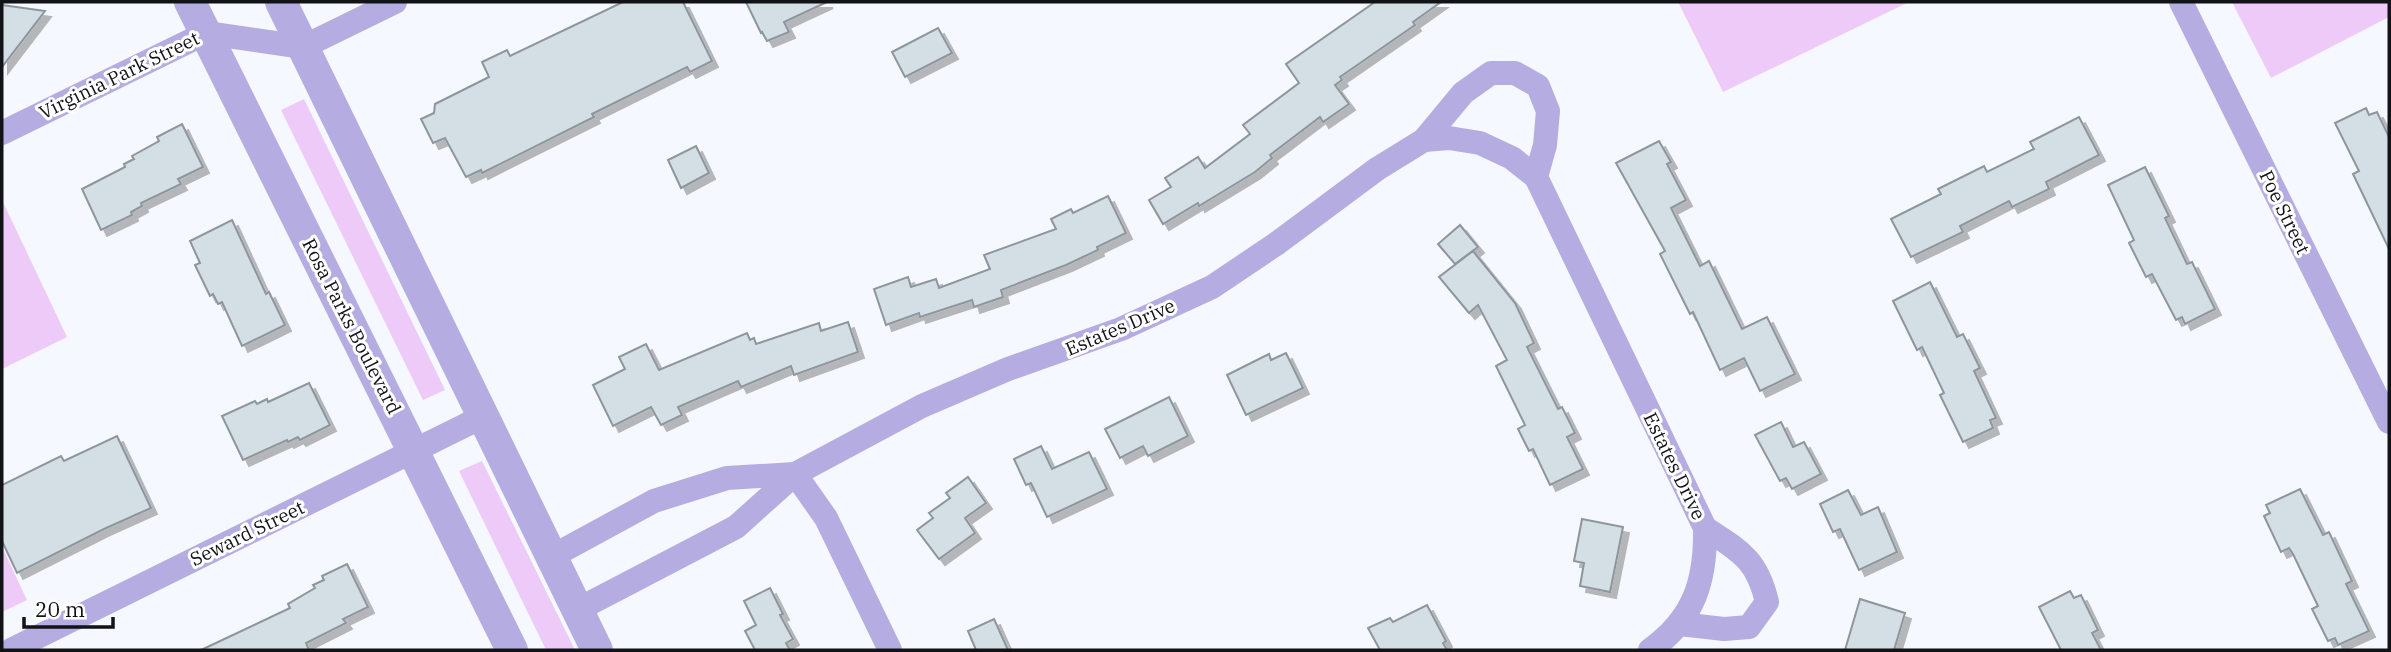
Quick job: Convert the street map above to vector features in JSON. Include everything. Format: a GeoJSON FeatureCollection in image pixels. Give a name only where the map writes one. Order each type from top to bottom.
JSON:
{"type":"FeatureCollection","features":[{"type":"Feature","properties":{"kind":"street","name":"Rosa Parks Boulevard"},"geometry":{"type":"LineString","coordinates":[[190,2],[512,650]]}},
{"type":"Feature","properties":{"kind":"street"},"geometry":{"type":"LineString","coordinates":[[281,2],[597,650]]}},
{"type":"Feature","properties":{"kind":"street"},"geometry":{"type":"LineString","coordinates":[[303,47],[395,2]]}},
{"type":"Feature","properties":{"kind":"street","name":"Poe Street"},"geometry":{"type":"LineString","coordinates":[[2181,2],[2389,422]]}},
{"type":"Feature","properties":{"kind":"street","name":"Virginia Park Street"},"geometry":{"type":"LineString","coordinates":[[2,133],[205,33],[303,47]]}},
{"type":"Feature","properties":{"kind":"street","name":"Estates Drive"},"geometry":{"type":"LineString","coordinates":[[577,610],[736,527],[795,474],[922,405],[1008,369],[1121,329],[1212,287],[1276,244],[1377,169],[1424,140],[1463,93],[1491,73],[1515,73],[1538,86],[1548,111],[1545,145],[1536,177]]}},
{"type":"Feature","properties":{"kind":"street","name":"Estates Drive"},"geometry":{"type":"LineString","coordinates":[[1424,140],[1449,138],[1480,143],[1512,158],[1536,177],[1705,528],[1703,571],[1693,603],[1680,624],[1650,650]]}},
{"type":"Feature","properties":{"kind":"street","name":"Seward Street"},"geometry":{"type":"LineString","coordinates":[[10,650],[484,416]]}},
{"type":"Feature","properties":{"kind":"street"},"geometry":{"type":"LineString","coordinates":[[795,474],[826,518],[890,650]]}},
{"type":"Feature","properties":{"kind":"street","name":"Estates Drive"},"geometry":{"type":"LineString","coordinates":[[551,557],[654,501],[727,478],[795,474]]}},
{"type":"Feature","properties":{"kind":"street","name":"Estates Drive"},"geometry":{"type":"LineString","coordinates":[[1680,624],[1724,629],[1749,627],[1767,602],[1761,579],[1740,551],[1705,528]]}},
{"type":"Feature","properties":{"kind":"shaded area"},"geometry":{"type":"Polygon","coordinates":[[[1678,2],[1909,2],[1723,92],[1678,2]]]}},
{"type":"Feature","properties":{"kind":"shaded area"},"geometry":{"type":"Polygon","coordinates":[[[2232,2],[2389,2],[2389,17],[2271,78],[2232,2]]]}},
{"type":"Feature","properties":{"kind":"shaded area"},"geometry":{"type":"Polygon","coordinates":[[[304,99],[445,390],[423,400],[281,110],[304,99]]]}},
{"type":"Feature","properties":{"kind":"shaded area"},"geometry":{"type":"Polygon","coordinates":[[[2,200],[67,337],[2,369],[2,200]]]}},
{"type":"Feature","properties":{"kind":"shaded area"},"geometry":{"type":"Polygon","coordinates":[[[482,461],[575,650],[546,650],[459,471],[482,461]]]}},
{"type":"Feature","properties":{"kind":"shaded area"},"geometry":{"type":"Polygon","coordinates":[[[2,547],[27,600],[2,612],[2,547]]]}},
{"type":"Feature","properties":{"kind":"building"},"geometry":{"type":"Polygon","coordinates":[[[623,2],[683,2],[712,61],[690,72],[687,67],[482,173],[481,170],[466,177],[445,138],[433,143],[421,119],[434,113],[435,104],[489,77],[482,62],[507,50],[510,56],[623,2]]]}},
{"type":"Feature","properties":{"kind":"building"},"geometry":{"type":"Polygon","coordinates":[[[746,2],[827,2],[784,22],[789,32],[767,41],[746,2]]]}},
{"type":"Feature","properties":{"kind":"building"},"geometry":{"type":"Polygon","coordinates":[[[1375,2],[1441,2],[1413,22],[1415,25],[1340,77],[1342,80],[1335,85],[1349,104],[1323,122],[1320,117],[1270,155],[1272,158],[1255,172],[1163,224],[1149,200],[1171,187],[1165,178],[1198,157],[1205,168],[1250,134],[1243,125],[1299,83],[1286,64],[1375,2]]]}},
{"type":"Feature","properties":{"kind":"building"},"geometry":{"type":"Polygon","coordinates":[[[2,5],[45,11],[2,67],[2,5]]]}},
{"type":"Feature","properties":{"kind":"building"},"geometry":{"type":"Polygon","coordinates":[[[938,28],[952,53],[905,77],[892,52],[938,28]]]}},
{"type":"Feature","properties":{"kind":"building"},"geometry":{"type":"Polygon","coordinates":[[[2366,108],[2369,115],[2377,112],[2389,137],[2389,249],[2353,174],[2359,171],[2335,123],[2366,108]]]}},
{"type":"Feature","properties":{"kind":"building"},"geometry":{"type":"Polygon","coordinates":[[[2079,117],[2099,155],[2046,182],[2049,189],[2012,207],[2009,201],[1960,226],[1963,232],[1911,257],[1891,219],[1941,194],[1938,189],[1984,166],[1987,172],[2034,149],[2030,142],[2079,117]]]}},
{"type":"Feature","properties":{"kind":"building"},"geometry":{"type":"Polygon","coordinates":[[[182,124],[203,167],[178,179],[181,184],[141,203],[142,206],[131,212],[132,215],[101,230],[82,189],[125,167],[124,164],[134,159],[132,156],[159,141],[157,137],[182,124]]]}},
{"type":"Feature","properties":{"kind":"building"},"geometry":{"type":"Polygon","coordinates":[[[1659,141],[1671,162],[1667,164],[1686,200],[1671,208],[1700,266],[1709,261],[1742,329],[1767,317],[1795,374],[1760,391],[1744,358],[1720,370],[1693,312],[1690,314],[1660,254],[1665,251],[1616,163],[1659,141]]]}},
{"type":"Feature","properties":{"kind":"building"},"geometry":{"type":"Polygon","coordinates":[[[696,146],[709,173],[681,188],[668,160],[696,146]]]}},
{"type":"Feature","properties":{"kind":"building"},"geometry":{"type":"Polygon","coordinates":[[[2145,167],[2169,216],[2165,218],[2187,264],[2192,262],[2215,309],[2185,324],[2182,317],[2176,320],[2152,274],[2146,277],[2129,243],[2134,240],[2108,185],[2145,167]]]}},
{"type":"Feature","properties":{"kind":"building"},"geometry":{"type":"Polygon","coordinates":[[[1108,196],[1126,233],[1097,247],[1098,250],[1001,290],[1003,297],[974,307],[972,300],[920,317],[919,313],[886,325],[874,289],[908,277],[911,287],[936,279],[939,288],[990,269],[984,255],[1056,229],[1051,219],[1071,209],[1073,213],[1108,196]]]}},
{"type":"Feature","properties":{"kind":"building"},"geometry":{"type":"Polygon","coordinates":[[[232,220],[266,294],[269,292],[285,325],[242,346],[222,302],[218,304],[213,294],[210,296],[195,265],[200,263],[190,241],[232,220]]]}},
{"type":"Feature","properties":{"kind":"building"},"geometry":{"type":"Polygon","coordinates":[[[1460,225],[1478,247],[1455,264],[1438,244],[1460,225]]]}},
{"type":"Feature","properties":{"kind":"building"},"geometry":{"type":"Polygon","coordinates":[[[1473,251],[1515,303],[1534,343],[1527,347],[1558,409],[1562,407],[1575,433],[1567,437],[1583,469],[1550,485],[1533,449],[1529,451],[1518,429],[1525,425],[1496,366],[1507,360],[1478,305],[1469,313],[1439,277],[1473,251]]]}},
{"type":"Feature","properties":{"kind":"building"},"geometry":{"type":"Polygon","coordinates":[[[1930,282],[1957,337],[1963,334],[1980,368],[1974,371],[1996,418],[1990,420],[1993,428],[1963,442],[1940,395],[1944,393],[1922,347],[1917,350],[1893,301],[1930,282]]]}},
{"type":"Feature","properties":{"kind":"building"},"geometry":{"type":"Polygon","coordinates":[[[848,322],[858,352],[794,375],[791,366],[741,387],[738,381],[678,407],[682,415],[661,425],[651,407],[613,426],[593,385],[625,369],[619,357],[646,344],[659,370],[747,333],[750,340],[754,338],[756,344],[819,323],[821,331],[848,322]]]}},
{"type":"Feature","properties":{"kind":"building"},"geometry":{"type":"Polygon","coordinates":[[[1286,353],[1303,388],[1246,415],[1227,375],[1269,354],[1271,360],[1286,353]]]}},
{"type":"Feature","properties":{"kind":"building"},"geometry":{"type":"Polygon","coordinates":[[[309,383],[330,425],[300,440],[298,437],[288,442],[287,440],[243,460],[222,416],[255,401],[257,404],[267,399],[268,402],[309,383]]]}},
{"type":"Feature","properties":{"kind":"building"},"geometry":{"type":"Polygon","coordinates":[[[1169,397],[1188,436],[1148,456],[1143,446],[1120,458],[1105,429],[1169,397]]]}},
{"type":"Feature","properties":{"kind":"building"},"geometry":{"type":"Polygon","coordinates":[[[1781,422],[1793,447],[1804,442],[1821,474],[1792,489],[1786,478],[1780,481],[1755,435],[1781,422]]]}},
{"type":"Feature","properties":{"kind":"building"},"geometry":{"type":"Polygon","coordinates":[[[117,436],[151,508],[17,573],[2,541],[2,485],[61,456],[64,461],[117,436]]]}},
{"type":"Feature","properties":{"kind":"building"},"geometry":{"type":"Polygon","coordinates":[[[1041,446],[1052,469],[1089,452],[1107,489],[1047,517],[1031,483],[1026,485],[1014,459],[1041,446]]]}},
{"type":"Feature","properties":{"kind":"building"},"geometry":{"type":"Polygon","coordinates":[[[968,477],[986,503],[965,518],[975,533],[939,559],[917,530],[933,518],[929,513],[950,498],[946,493],[968,477]]]}},
{"type":"Feature","properties":{"kind":"building"},"geometry":{"type":"Polygon","coordinates":[[[2300,489],[2323,535],[2329,532],[2352,581],[2346,584],[2369,631],[2338,645],[2335,638],[2328,641],[2312,609],[2318,606],[2293,554],[2289,548],[2281,552],[2264,516],[2270,513],[2266,505],[2300,489]]]}},
{"type":"Feature","properties":{"kind":"building"},"geometry":{"type":"Polygon","coordinates":[[[1848,490],[1861,515],[1878,507],[1897,552],[1859,570],[1840,529],[1833,532],[1820,504],[1848,490]]]}},
{"type":"Feature","properties":{"kind":"building"},"geometry":{"type":"Polygon","coordinates":[[[1582,519],[1623,527],[1610,592],[1580,586],[1584,563],[1574,561],[1582,519]]]}},
{"type":"Feature","properties":{"kind":"building"},"geometry":{"type":"Polygon","coordinates":[[[347,564],[368,607],[343,619],[346,623],[306,643],[309,650],[201,650],[290,608],[288,604],[324,580],[322,576],[347,564]]]}},
{"type":"Feature","properties":{"kind":"building"},"geometry":{"type":"Polygon","coordinates":[[[770,588],[793,639],[786,643],[790,650],[755,650],[745,631],[756,625],[744,601],[770,588]]]}},
{"type":"Feature","properties":{"kind":"building"},"geometry":{"type":"Polygon","coordinates":[[[2070,591],[2074,598],[2081,595],[2098,630],[2092,633],[2101,650],[2061,650],[2039,607],[2070,591]]]}},
{"type":"Feature","properties":{"kind":"building"},"geometry":{"type":"Polygon","coordinates":[[[1860,599],[1905,613],[1894,650],[1845,650],[1860,599]]]}},
{"type":"Feature","properties":{"kind":"building"},"geometry":{"type":"Polygon","coordinates":[[[1427,605],[1446,641],[1443,643],[1447,650],[1380,650],[1368,628],[1390,618],[1393,622],[1427,605]]]}},
{"type":"Feature","properties":{"kind":"building"},"geometry":{"type":"Polygon","coordinates":[[[994,619],[1008,650],[976,650],[968,631],[994,619]]]}}]}
